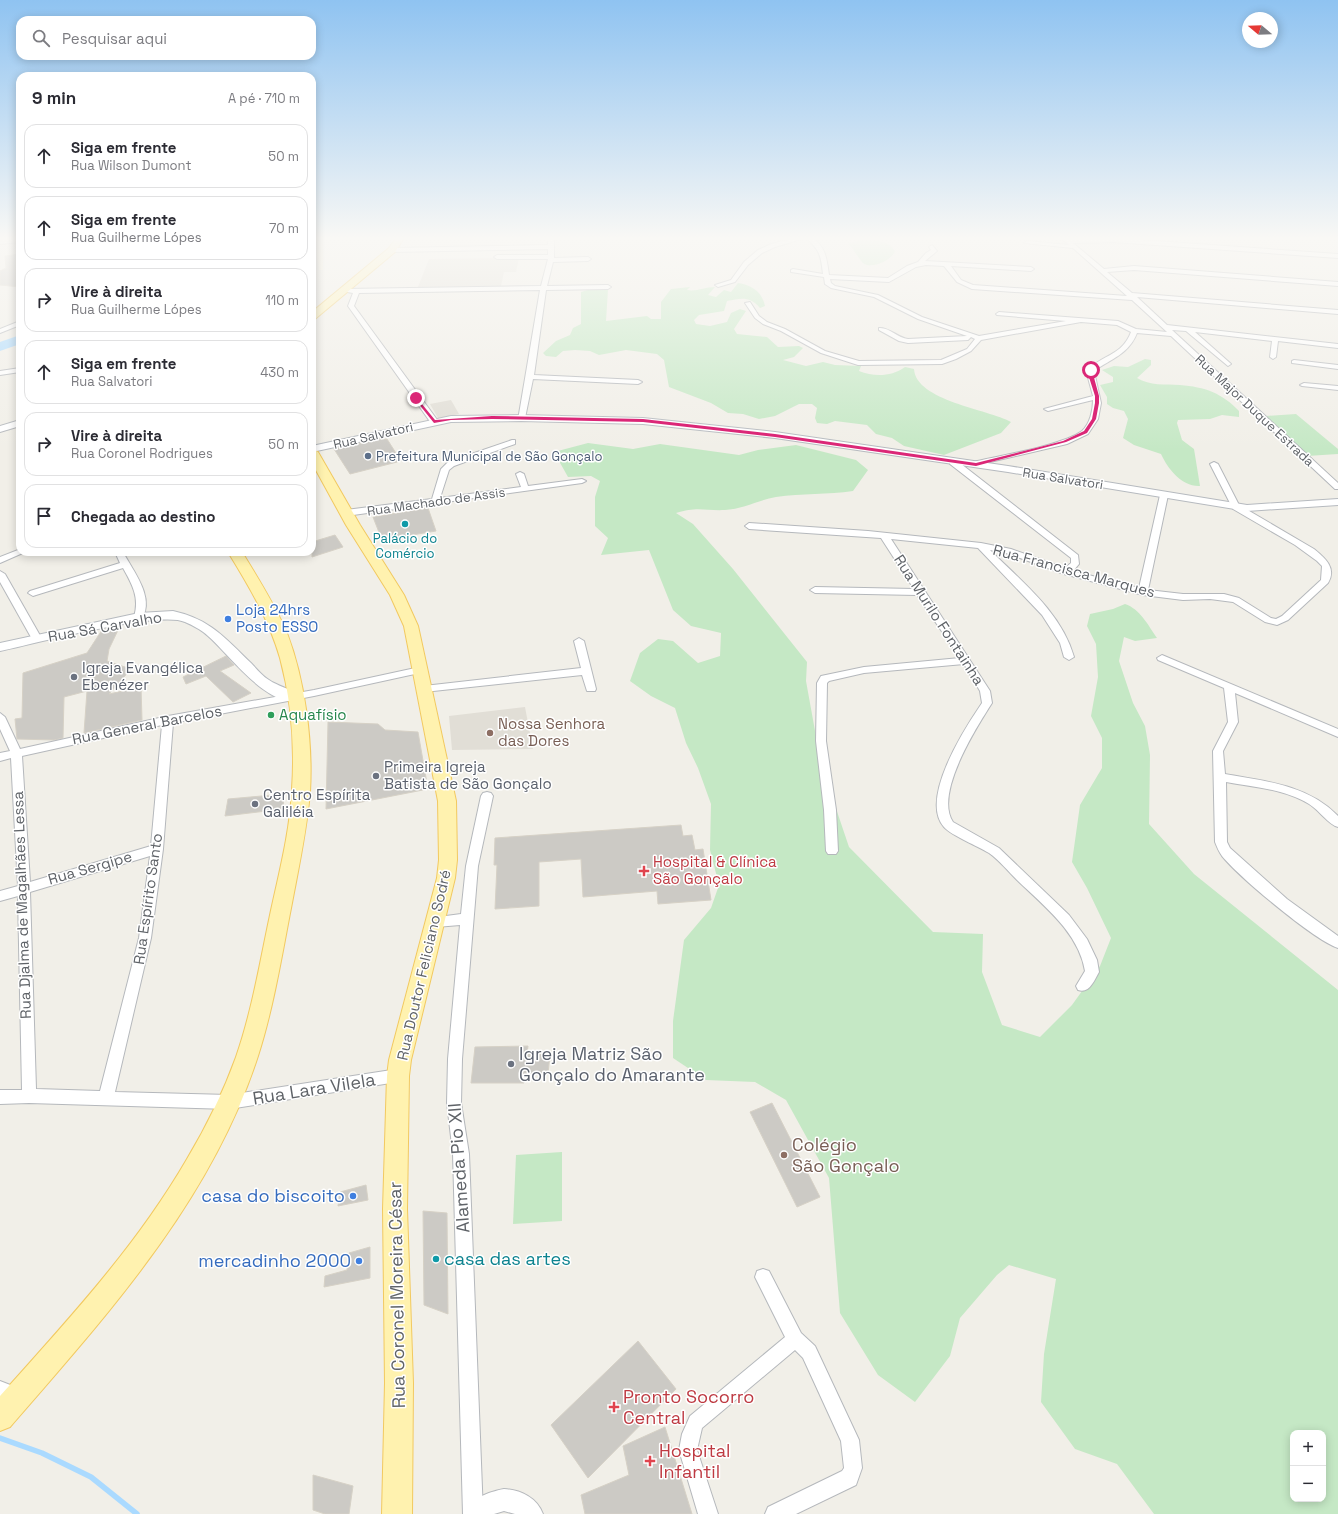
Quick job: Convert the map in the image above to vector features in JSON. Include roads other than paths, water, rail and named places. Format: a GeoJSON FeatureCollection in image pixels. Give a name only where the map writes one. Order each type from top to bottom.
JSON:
{"type":"FeatureCollection","features":[{"type":"Feature","properties":{"kind":"main road","name":"Rua Salvatori"},"geometry":{"type":"LineString","coordinates":[[316,449],[434,421],[467,418],[590,418],[669,423],[775,435],[953,462],[976,464],[1235,506],[1268,508],[1338,502]]}},
{"type":"Feature","properties":{"kind":"main road","name":"Rua Doutor Feliciano Sodré"},"geometry":{"type":"LineString","coordinates":[[316,457],[346,513],[397,595],[411,626],[447,801],[448,830],[446,878],[400,1060],[398,1076]]}},
{"type":"Feature","properties":{"kind":"main road"},"geometry":{"type":"LineString","coordinates":[[6,1403],[51,1360],[149,1241],[209,1144],[229,1102],[247,1055],[269,972],[297,824],[301,766],[294,697],[288,660],[277,628],[264,600],[237,556]]}},
{"type":"Feature","properties":{"kind":"main road","name":"Rua Sá Carvalho"},"geometry":{"type":"LineString","coordinates":[[0,647],[139,617],[157,615],[188,618],[200,624],[218,638],[263,683],[276,691],[294,697]]}},
{"type":"Feature","properties":{"kind":"main road","name":"Rua Coronel Moreira César"},"geometry":{"type":"LineString","coordinates":[[397,1514],[399,1383],[396,1209],[398,1076]]}},
{"type":"Feature","properties":{"kind":"street"},"geometry":{"type":"LineString","coordinates":[[353,309],[434,421]]}},
{"type":"Feature","properties":{"kind":"street"},"geometry":{"type":"LineString","coordinates":[[521,418],[530,377],[541,309]]}},
{"type":"Feature","properties":{"kind":"street"},"geometry":{"type":"LineString","coordinates":[[752,309],[757,317],[765,323],[783,330],[823,352],[858,363],[885,364],[942,362],[954,358],[969,350],[979,338]]}},
{"type":"Feature","properties":{"kind":"street"},"geometry":{"type":"LineString","coordinates":[[901,309],[920,318],[979,338]]}},
{"type":"Feature","properties":{"kind":"street","name":"Rua Major Duque Estrada"},"geometry":{"type":"LineString","coordinates":[[1145,309],[1171,334],[1338,487]]}},
{"type":"Feature","properties":{"kind":"street"},"geometry":{"type":"LineString","coordinates":[[1295,309],[1338,312]]}},
{"type":"Feature","properties":{"kind":"street"},"geometry":{"type":"LineString","coordinates":[[1000,314],[1118,323],[1136,331],[1171,334]]}},
{"type":"Feature","properties":{"kind":"street"},"geometry":{"type":"LineString","coordinates":[[881,329],[901,340],[908,341],[979,338],[1082,320]]}},
{"type":"Feature","properties":{"kind":"street"},"geometry":{"type":"LineString","coordinates":[[0,331],[16,325]]}},
{"type":"Feature","properties":{"kind":"street"},"geometry":{"type":"LineString","coordinates":[[1165,327],[1338,346]]}},
{"type":"Feature","properties":{"kind":"street"},"geometry":{"type":"LineString","coordinates":[[1187,329],[1228,364]]}},
{"type":"Feature","properties":{"kind":"street"},"geometry":{"type":"LineString","coordinates":[[976,464],[1064,442],[1086,432],[1094,419],[1097,396],[1090,374],[1091,370],[1112,359],[1122,350],[1136,331]]}},
{"type":"Feature","properties":{"kind":"street"},"geometry":{"type":"LineString","coordinates":[[1273,356],[1275,339]]}},
{"type":"Feature","properties":{"kind":"street"},"geometry":{"type":"LineString","coordinates":[[1294,362],[1338,367]]}},
{"type":"Feature","properties":{"kind":"street"},"geometry":{"type":"LineString","coordinates":[[0,373],[16,371]]}},
{"type":"Feature","properties":{"kind":"street"},"geometry":{"type":"LineString","coordinates":[[530,377],[638,382]]}},
{"type":"Feature","properties":{"kind":"street"},"geometry":{"type":"LineString","coordinates":[[1304,385],[1338,388]]}},
{"type":"Feature","properties":{"kind":"street"},"geometry":{"type":"LineString","coordinates":[[1048,409],[1097,396]]}},
{"type":"Feature","properties":{"kind":"street"},"geometry":{"type":"LineString","coordinates":[[0,429],[16,424]]}},
{"type":"Feature","properties":{"kind":"street"},"geometry":{"type":"LineString","coordinates":[[435,501],[445,469],[451,464],[512,442]]}},
{"type":"Feature","properties":{"kind":"street"},"geometry":{"type":"LineString","coordinates":[[953,462],[1075,557],[1075,564],[1067,572]]}},
{"type":"Feature","properties":{"kind":"street"},"geometry":{"type":"LineString","coordinates":[[1214,464],[1235,506]]}},
{"type":"Feature","properties":{"kind":"street","name":"Rua Machado de Assis"},"geometry":{"type":"LineString","coordinates":[[520,474],[525,488]]}},
{"type":"Feature","properties":{"kind":"street","name":"Rua Machado de Assis"},"geometry":{"type":"LineString","coordinates":[[346,513],[582,481]]}},
{"type":"Feature","properties":{"kind":"street"},"geometry":{"type":"LineString","coordinates":[[1143,592],[1164,495]]}},
{"type":"Feature","properties":{"kind":"street","name":"Rua Francisca Marques"},"geometry":{"type":"LineString","coordinates":[[749,526],[980,546],[1008,552],[1067,572],[1143,592],[1184,597],[1224,597],[1236,600],[1272,622],[1285,618],[1298,608],[1325,580],[1327,574],[1326,565],[1317,557],[1284,535],[1235,506]]}},
{"type":"Feature","properties":{"kind":"street","name":"Rua Murilo Fontainha"},"geometry":{"type":"LineString","coordinates":[[885,537],[986,691],[987,703],[965,736],[954,760],[943,798],[943,816],[949,825],[995,850],[1065,919],[1082,943],[1090,960],[1092,972],[1083,986]]}},
{"type":"Feature","properties":{"kind":"street"},"geometry":{"type":"LineString","coordinates":[[980,546],[1048,614],[1068,645],[1070,657]]}},
{"type":"Feature","properties":{"kind":"street"},"geometry":{"type":"LineString","coordinates":[[0,560],[16,554]]}},
{"type":"Feature","properties":{"kind":"street"},"geometry":{"type":"LineString","coordinates":[[121,556],[141,594],[143,606],[139,617]]}},
{"type":"Feature","properties":{"kind":"street"},"geometry":{"type":"LineString","coordinates":[[33,593],[126,564]]}},
{"type":"Feature","properties":{"kind":"street"},"geometry":{"type":"LineString","coordinates":[[0,574],[36,639]]}},
{"type":"Feature","properties":{"kind":"street"},"geometry":{"type":"LineString","coordinates":[[815,590],[920,592]]}},
{"type":"Feature","properties":{"kind":"street"},"geometry":{"type":"LineString","coordinates":[[579,641],[591,689]]}},
{"type":"Feature","properties":{"kind":"street"},"geometry":{"type":"LineString","coordinates":[[1162,658],[1338,733]]}},
{"type":"Feature","properties":{"kind":"street"},"geometry":{"type":"LineString","coordinates":[[832,851],[830,810],[821,741],[822,684],[825,678],[864,670],[967,661]]}},
{"type":"Feature","properties":{"kind":"street"},"geometry":{"type":"LineString","coordinates":[[294,697],[420,670]]}},
{"type":"Feature","properties":{"kind":"street"},"geometry":{"type":"LineString","coordinates":[[424,689],[586,671]]}},
{"type":"Feature","properties":{"kind":"street"},"geometry":{"type":"LineString","coordinates":[[1229,687],[1233,722],[1218,751],[1221,842],[1225,851],[1234,861],[1322,933],[1338,943]]}},
{"type":"Feature","properties":{"kind":"street","name":"Rua General Barcelos"},"geometry":{"type":"LineString","coordinates":[[0,757],[16,752],[168,720],[294,697]]}},
{"type":"Feature","properties":{"kind":"street","name":"Rua Djalma de Magalhães Lessa"},"geometry":{"type":"LineString","coordinates":[[0,717],[16,752],[24,888],[29,1096]]}},
{"type":"Feature","properties":{"kind":"street","name":"Rua Espírito Santo"},"geometry":{"type":"LineString","coordinates":[[106,1098],[146,938],[157,848],[168,720]]}},
{"type":"Feature","properties":{"kind":"street"},"geometry":{"type":"LineString","coordinates":[[1220,777],[1280,788],[1306,796],[1322,805],[1338,823]]}},
{"type":"Feature","properties":{"kind":"street","name":"Alameda Pio XII"},"geometry":{"type":"LineString","coordinates":[[474,1514],[462,1154],[454,1103],[454,1059],[472,866],[487,796]]}},
{"type":"Feature","properties":{"kind":"street","name":"Rua Sergipe"},"geometry":{"type":"LineString","coordinates":[[0,896],[157,848]]}},
{"type":"Feature","properties":{"kind":"street"},"geometry":{"type":"LineString","coordinates":[[436,922],[467,919]]}},
{"type":"Feature","properties":{"kind":"street","name":"Rua Lara Vilela"},"geometry":{"type":"LineString","coordinates":[[0,1097],[29,1096],[229,1102],[398,1076]]}},
{"type":"Feature","properties":{"kind":"street"},"geometry":{"type":"LineString","coordinates":[[763,1277],[795,1339],[809,1352],[850,1440],[853,1468],[848,1478],[775,1514]]}},
{"type":"Feature","properties":{"kind":"street"},"geometry":{"type":"LineString","coordinates":[[708,1514],[688,1450],[691,1434],[696,1422],[795,1339]]}},
{"type":"Feature","properties":{"kind":"street"},"geometry":{"type":"LineString","coordinates":[[474,1514],[486,1504],[500,1500],[514,1501],[526,1507],[532,1514]]}},
{"type":"Feature","properties":{"kind":"waterway"},"geometry":{"type":"LineString","coordinates":[[0,347],[16,341]]}},
{"type":"Feature","properties":{"kind":"waterway"},"geometry":{"type":"LineString","coordinates":[[0,1438],[42,1453],[91,1477],[137,1514]]}},
{"type":"Feature","properties":{"kind":"place","name":"Prefeitura Municipal de São Gonçalo"},"geometry":{"type":"Point","coordinates":[368,456]}},
{"type":"Feature","properties":{"kind":"place","name":"Palácio do Comércio"},"geometry":{"type":"Point","coordinates":[405,524]}},
{"type":"Feature","properties":{"kind":"place","name":"Loja 24hrs Posto ESSO"},"geometry":{"type":"Point","coordinates":[228,619]}},
{"type":"Feature","properties":{"kind":"place","name":"Igreja Evangélica Ebenézer"},"geometry":{"type":"Point","coordinates":[74,677]}},
{"type":"Feature","properties":{"kind":"place","name":"Aquafísio"},"geometry":{"type":"Point","coordinates":[271,715]}},
{"type":"Feature","properties":{"kind":"place","name":"Nossa Senhora das Dores"},"geometry":{"type":"Point","coordinates":[490,733]}},
{"type":"Feature","properties":{"kind":"place","name":"Primeira Igreja Batista de São Gonçalo"},"geometry":{"type":"Point","coordinates":[376,776]}},
{"type":"Feature","properties":{"kind":"place","name":"Centro Espírita Galiléia"},"geometry":{"type":"Point","coordinates":[255,804]}},
{"type":"Feature","properties":{"kind":"place","name":"Hospital & Clínica São Gonçalo"},"geometry":{"type":"Point","coordinates":[644,871]}},
{"type":"Feature","properties":{"kind":"place","name":"Igreja Matriz São Gonçalo do Amarante"},"geometry":{"type":"Point","coordinates":[511,1064]}},
{"type":"Feature","properties":{"kind":"place","name":"Colégio São Gonçalo"},"geometry":{"type":"Point","coordinates":[784,1155]}},
{"type":"Feature","properties":{"kind":"place","name":"casa do biscoito"},"geometry":{"type":"Point","coordinates":[353,1196]}},
{"type":"Feature","properties":{"kind":"place","name":"casa das artes"},"geometry":{"type":"Point","coordinates":[436,1259]}},
{"type":"Feature","properties":{"kind":"place","name":"mercadinho 2000"},"geometry":{"type":"Point","coordinates":[359,1261]}},
{"type":"Feature","properties":{"kind":"place","name":"Pronto Socorro Central"},"geometry":{"type":"Point","coordinates":[614,1407]}},
{"type":"Feature","properties":{"kind":"place","name":"Hospital Infantil"},"geometry":{"type":"Point","coordinates":[650,1461]}}]}
